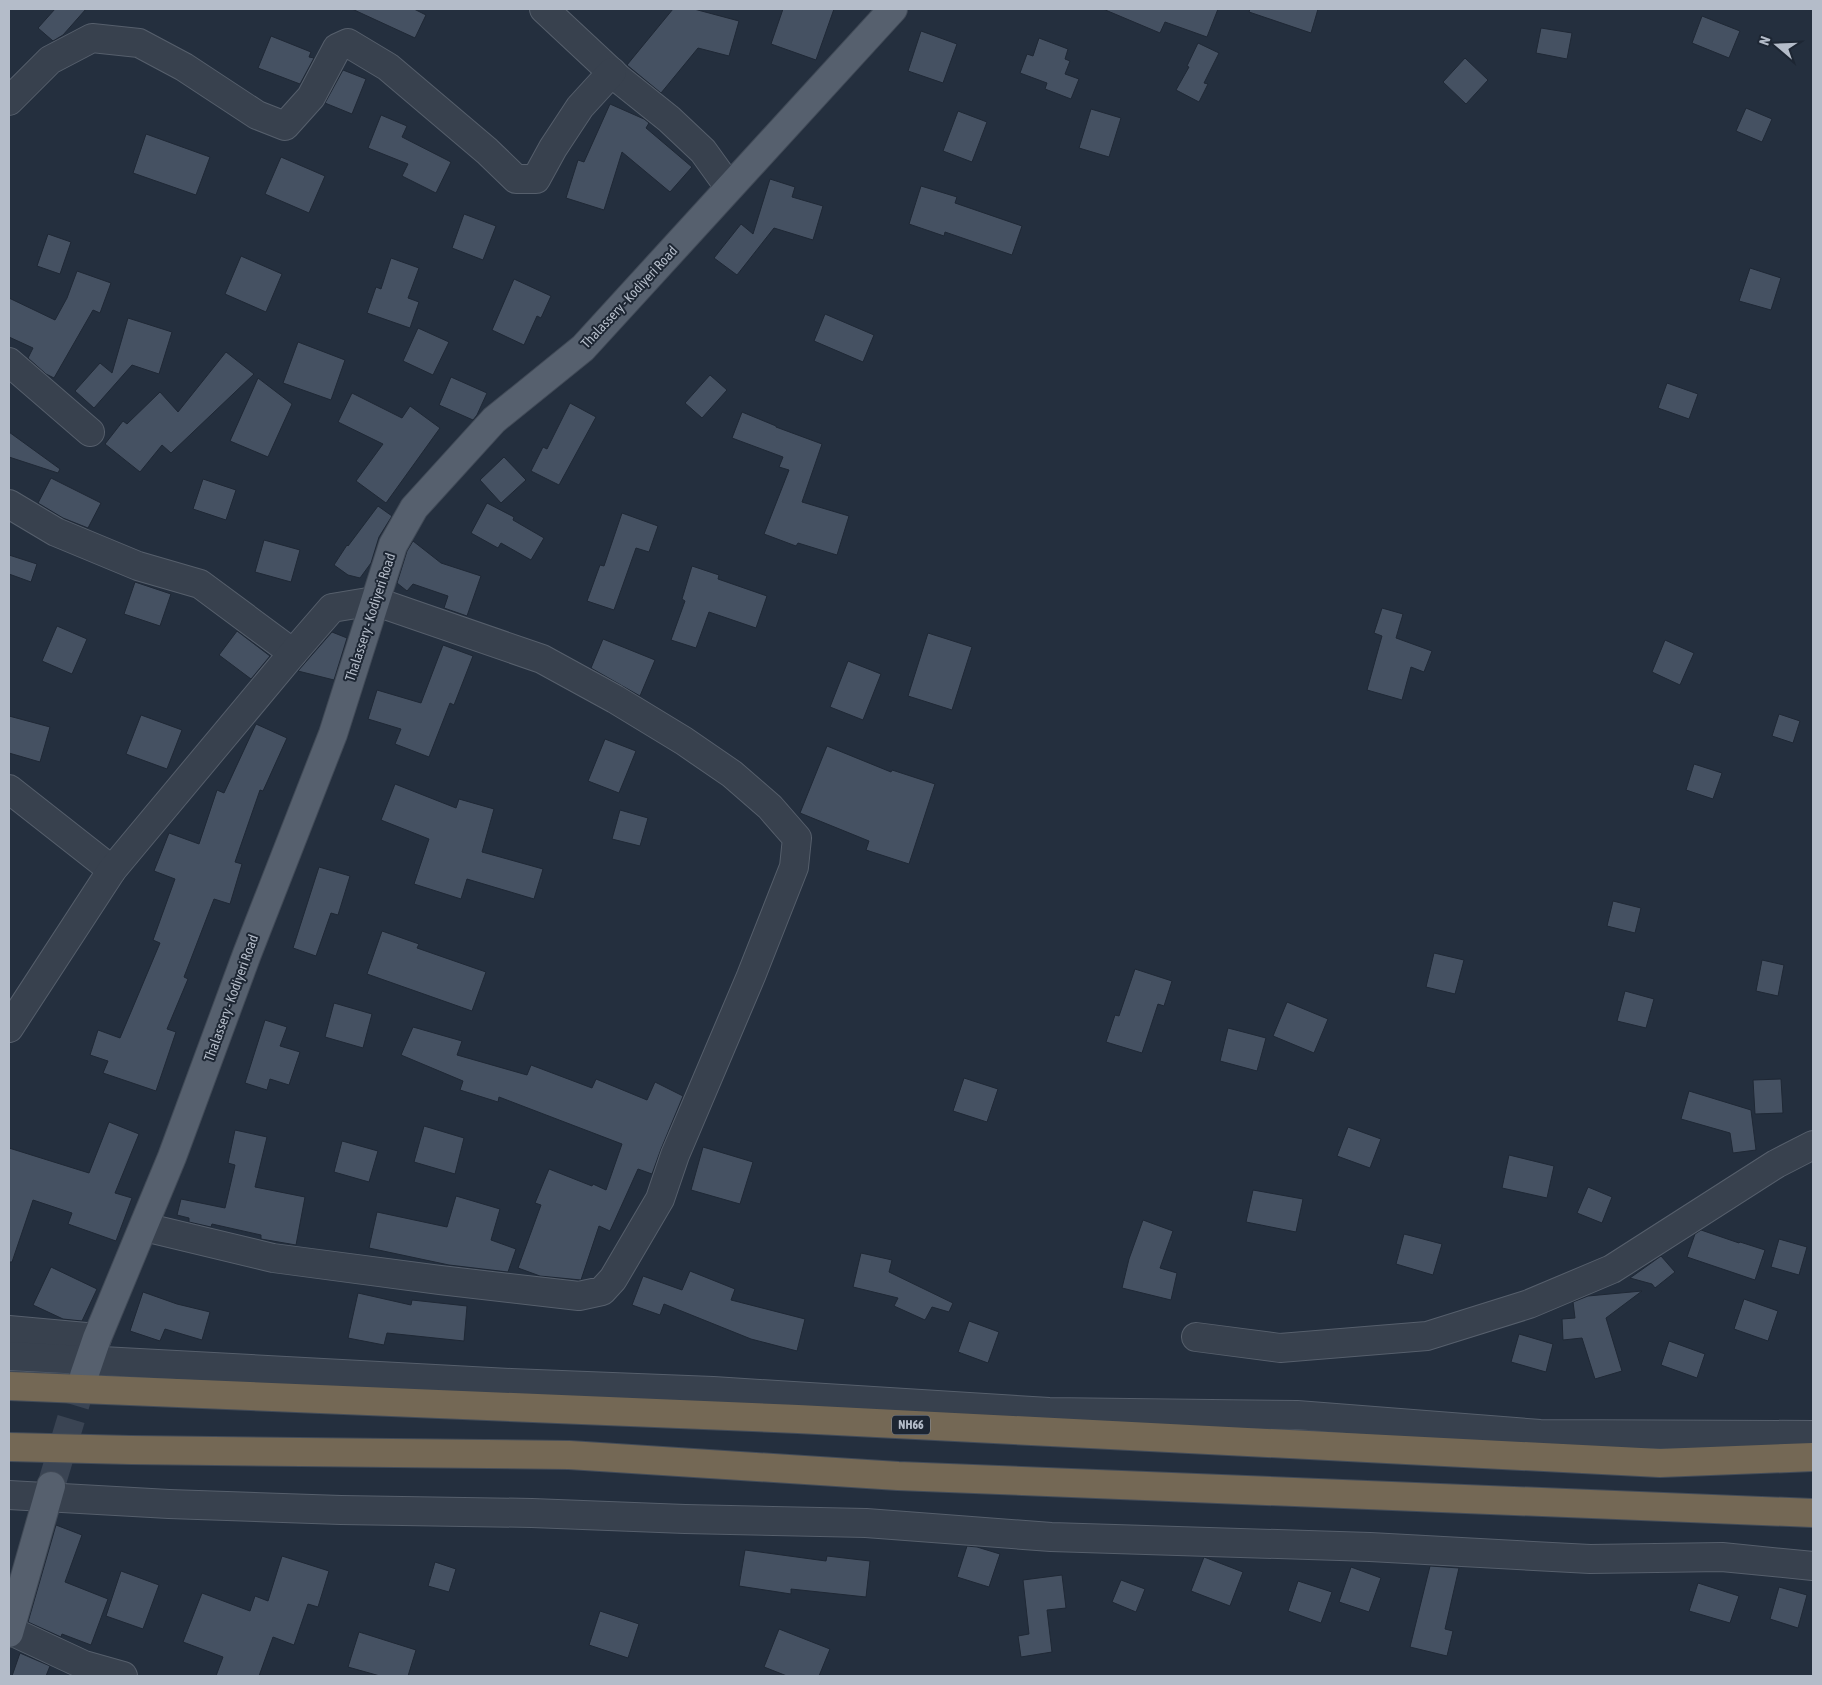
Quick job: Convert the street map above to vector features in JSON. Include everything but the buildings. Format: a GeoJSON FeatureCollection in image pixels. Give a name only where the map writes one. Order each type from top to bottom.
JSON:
{"type":"FeatureCollection","features":[{"type":"Feature","properties":{"kind":"highway","name":"NH66"},"geometry":{"type":"LineString","coordinates":[[9,1386],[788,1419],[1660,1463],[1813,1457]]}},
{"type":"Feature","properties":{"kind":"highway"},"geometry":{"type":"LineString","coordinates":[[9,1447],[569,1455],[898,1476],[1813,1513]]}},
{"type":"Feature","properties":{"kind":"main road","name":"Thalassery - Kodiyeri Road"},"geometry":{"type":"LineString","coordinates":[[90,1358],[172,1157],[247,954],[333,734],[393,545],[414,508],[494,420],[583,348],[892,9]]}},
{"type":"Feature","properties":{"kind":"main road"},"geometry":{"type":"LineString","coordinates":[[9,1631],[49,1492]]}},
{"type":"Feature","properties":{"kind":"street"},"geometry":{"type":"LineString","coordinates":[[544,9],[612,72],[703,151],[729,187]]}},
{"type":"Feature","properties":{"kind":"street"},"geometry":{"type":"LineString","coordinates":[[9,101],[50,60],[92,38],[139,43],[184,67],[257,115],[285,126],[311,97],[337,48],[348,43],[388,67],[487,151],[516,180],[536,179],[553,148],[580,107],[612,72]]}},
{"type":"Feature","properties":{"kind":"street"},"geometry":{"type":"LineString","coordinates":[[9,362],[90,432]]}},
{"type":"Feature","properties":{"kind":"street"},"geometry":{"type":"LineString","coordinates":[[9,504],[65,536],[138,566],[200,584],[293,653]]}},
{"type":"Feature","properties":{"kind":"street"},"geometry":{"type":"LineString","coordinates":[[9,1028],[112,870],[332,608],[374,601],[542,659],[615,699],[684,741],[732,774],[770,807],[797,838],[794,866],[751,976],[675,1155],[660,1199],[613,1279],[602,1291],[579,1296],[273,1258],[144,1227]]}},
{"type":"Feature","properties":{"kind":"street"},"geometry":{"type":"LineString","coordinates":[[9,789],[112,870]]}},
{"type":"Feature","properties":{"kind":"street"},"geometry":{"type":"LineString","coordinates":[[1196,1337],[1280,1348],[1427,1336],[1529,1304],[1612,1269],[1776,1164],[1813,1145]]}},
{"type":"Feature","properties":{"kind":"street"},"geometry":{"type":"LineString","coordinates":[[9,1330],[90,1358]]}},
{"type":"Feature","properties":{"kind":"street"},"geometry":{"type":"LineString","coordinates":[[9,1356],[90,1358],[511,1383],[713,1391],[1050,1412],[1297,1415],[1540,1434],[1813,1435]]}},
{"type":"Feature","properties":{"kind":"street"},"geometry":{"type":"LineString","coordinates":[[9,1495],[49,1492],[341,1510],[866,1523],[1051,1537],[1370,1548],[1590,1559],[1722,1557],[1813,1566]]}},
{"type":"Feature","properties":{"kind":"street"},"geometry":{"type":"LineString","coordinates":[[9,1631],[84,1665],[123,1676]]}},
{"type":"Feature","properties":{"kind":"tunnel"},"geometry":{"type":"LineString","coordinates":[[51,1486],[84,1376]]}}]}
